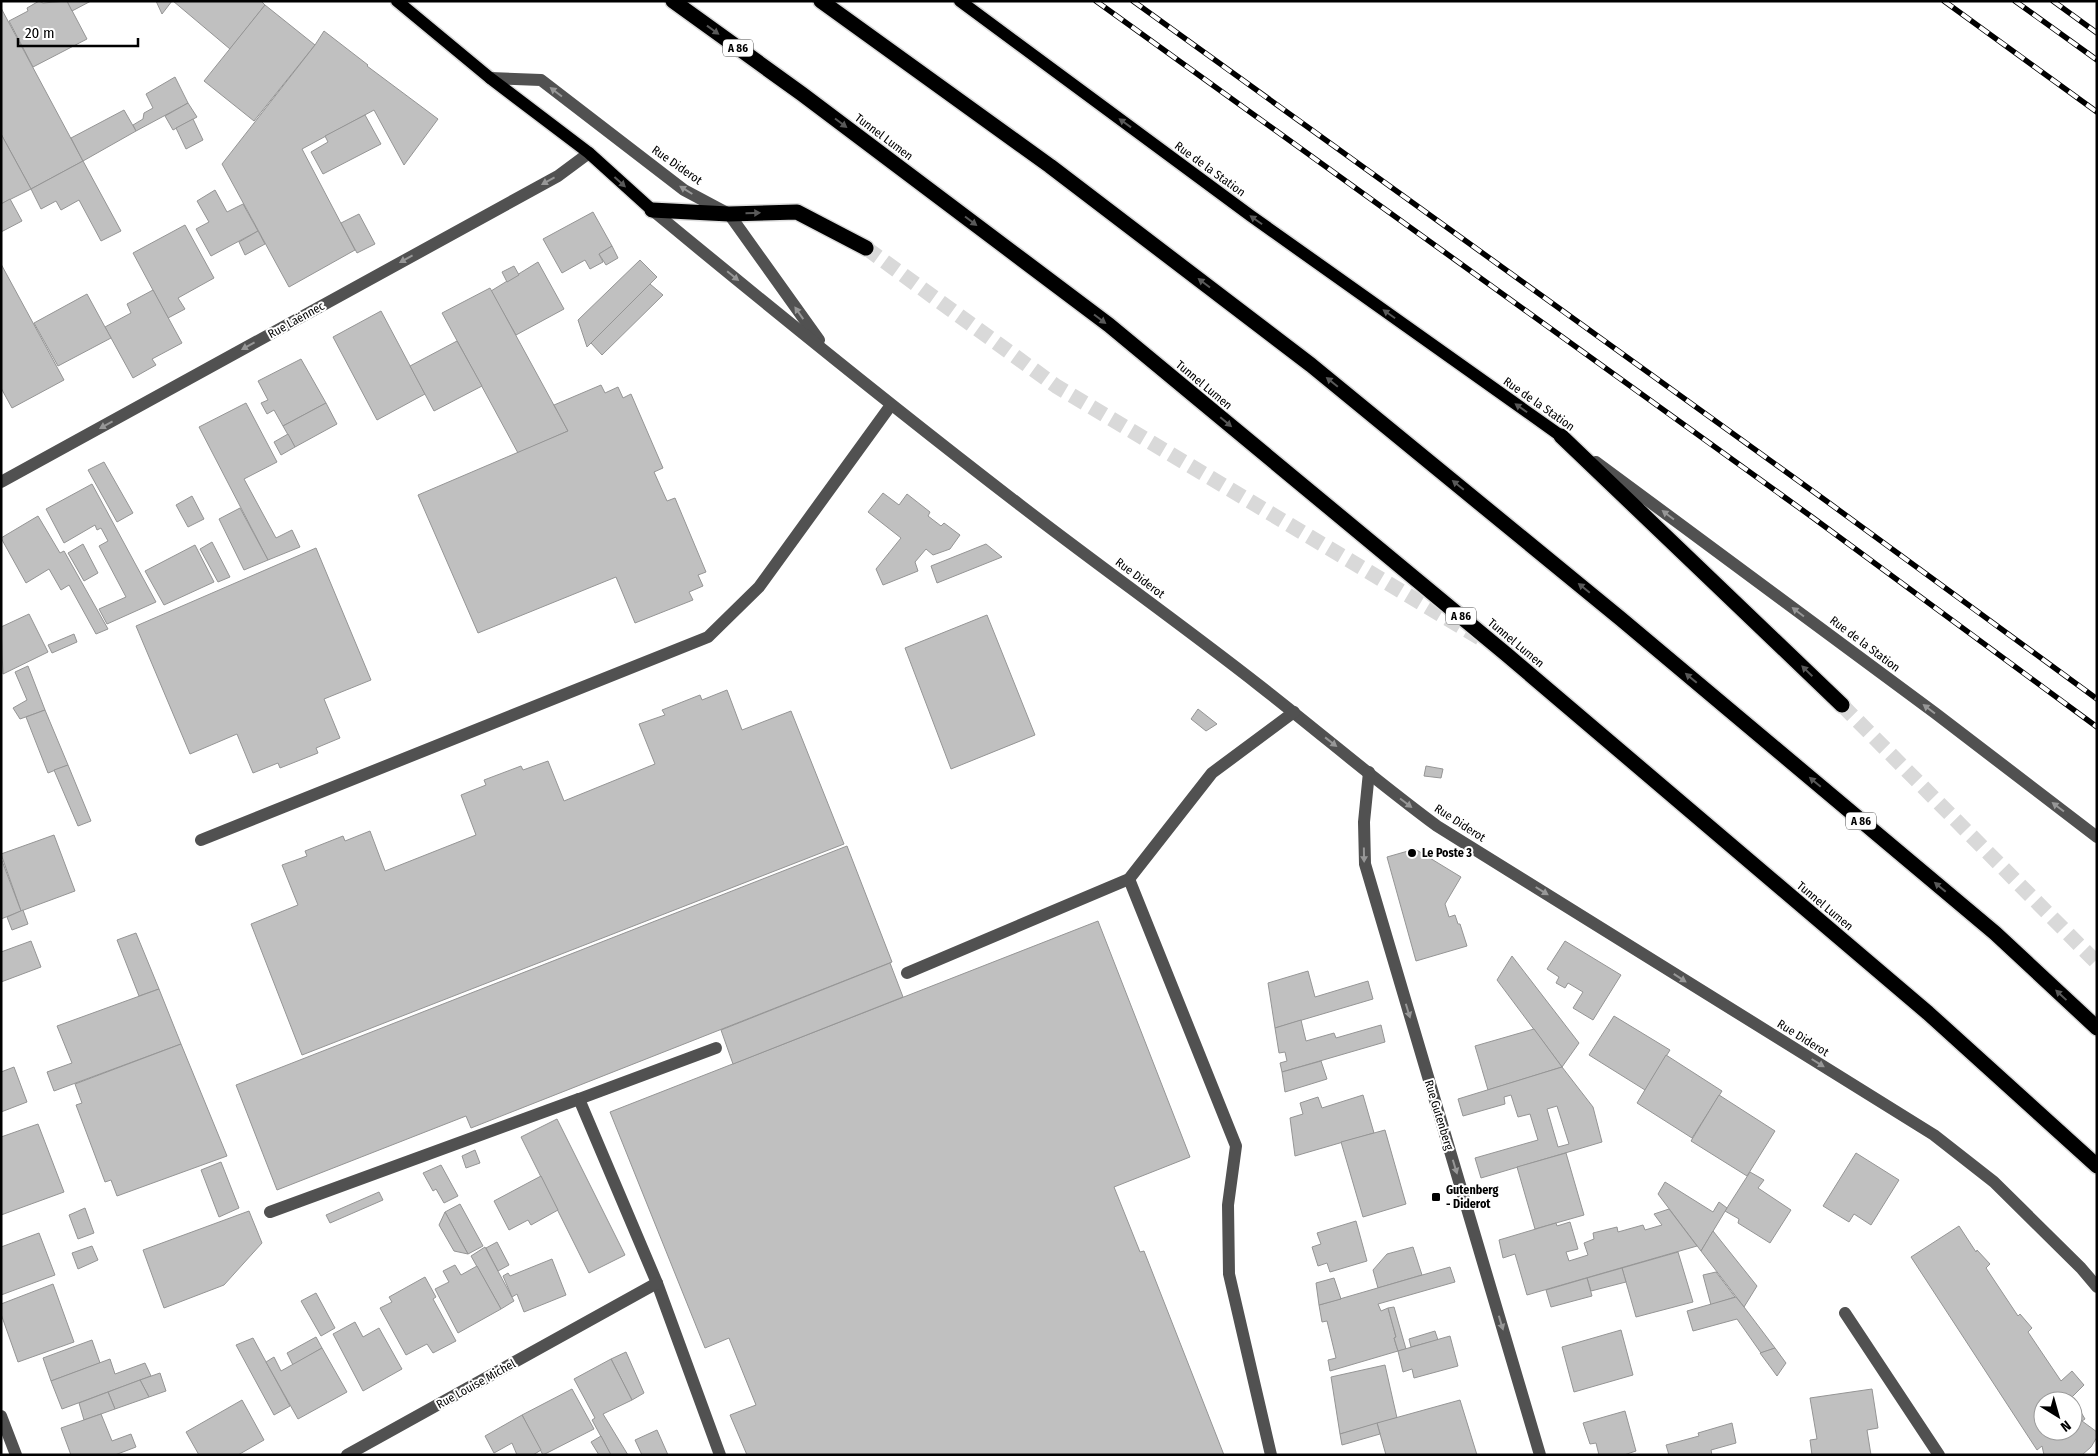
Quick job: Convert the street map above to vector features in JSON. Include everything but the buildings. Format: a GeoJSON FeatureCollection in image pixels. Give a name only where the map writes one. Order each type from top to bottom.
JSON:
{"type":"FeatureCollection","features":[{"type":"Feature","properties":{"kind":"highway","name":"Tunnel Lumen"},"geometry":{"type":"LineString","coordinates":[[673,1],[802,94],[1109,325],[1498,647],[1928,1013],[2097,1166]]}},
{"type":"Feature","properties":{"kind":"highway","name":"A 86"},"geometry":{"type":"LineString","coordinates":[[821,1],[1050,166],[1311,364],[1621,619],[1995,933],[2097,1028]]}},
{"type":"Feature","properties":{"kind":"highway"},"geometry":{"type":"LineString","coordinates":[[652,210],[729,214],[797,212],[866,248]]}},
{"type":"Feature","properties":{"kind":"highway"},"geometry":{"type":"LineString","coordinates":[[1561,436],[1842,705]]}},
{"type":"Feature","properties":{"kind":"main road","name":"Rue Diderot"},"geometry":{"type":"LineString","coordinates":[[397,1],[490,78],[588,153],[652,210]]}},
{"type":"Feature","properties":{"kind":"main road","name":"Rue de la Station"},"geometry":{"type":"LineString","coordinates":[[960,1],[1251,216],[1561,436]]}},
{"type":"Feature","properties":{"kind":"street","name":"Rue Diderot"},"geometry":{"type":"LineString","coordinates":[[490,78],[541,80],[684,190],[729,214],[827,352]]}},
{"type":"Feature","properties":{"kind":"street","name":"Rue Laënnec"},"geometry":{"type":"LineString","coordinates":[[1,482],[558,176],[588,153]]}},
{"type":"Feature","properties":{"kind":"street","name":"Rue Diderot"},"geometry":{"type":"LineString","coordinates":[[652,210],[892,405],[1021,506],[1294,712],[1391,792],[1437,826],[1934,1135],[1994,1182],[2081,1268],[2097,1287]]}},
{"type":"Feature","properties":{"kind":"street"},"geometry":{"type":"LineString","coordinates":[[201,840],[708,637],[759,587],[892,405]]}},
{"type":"Feature","properties":{"kind":"street","name":"Rue de la Station"},"geometry":{"type":"LineString","coordinates":[[1561,436],[1928,708],[2097,837]]}},
{"type":"Feature","properties":{"kind":"street"},"geometry":{"type":"LineString","coordinates":[[907,973],[1129,878],[1212,773],[1294,712]]}},
{"type":"Feature","properties":{"kind":"street","name":"Rue Gutenberg"},"geometry":{"type":"LineString","coordinates":[[1369,772],[1364,822],[1365,864],[1540,1455]]}},
{"type":"Feature","properties":{"kind":"street"},"geometry":{"type":"LineString","coordinates":[[1129,878],[1236,1146],[1228,1205],[1229,1274],[1271,1455]]}},
{"type":"Feature","properties":{"kind":"street"},"geometry":{"type":"LineString","coordinates":[[270,1212],[716,1048]]}},
{"type":"Feature","properties":{"kind":"street"},"geometry":{"type":"LineString","coordinates":[[579,1099],[657,1283],[720,1455]]}},
{"type":"Feature","properties":{"kind":"street","name":"Rue Louise Michel"},"geometry":{"type":"LineString","coordinates":[[348,1455],[657,1283]]}},
{"type":"Feature","properties":{"kind":"street"},"geometry":{"type":"LineString","coordinates":[[1845,1313],[1939,1455]]}},
{"type":"Feature","properties":{"kind":"street"},"geometry":{"type":"LineString","coordinates":[[1,1416],[16,1455]]}},
{"type":"Feature","properties":{"kind":"tunnel"},"geometry":{"type":"LineString","coordinates":[[866,248],[1056,386],[1480,638]]}},
{"type":"Feature","properties":{"kind":"tunnel"},"geometry":{"type":"LineString","coordinates":[[1842,705],[2097,963]]}},
{"type":"Feature","properties":{"kind":"railway"},"geometry":{"type":"LineString","coordinates":[[1096,1],[1812,517],[2097,727]]}},
{"type":"Feature","properties":{"kind":"railway"},"geometry":{"type":"LineString","coordinates":[[1133,1],[1825,500],[2097,699]]}},
{"type":"Feature","properties":{"kind":"railway"},"geometry":{"type":"LineString","coordinates":[[1944,1],[2097,112]]}},
{"type":"Feature","properties":{"kind":"railway"},"geometry":{"type":"LineString","coordinates":[[2015,1],[2097,60]]}},
{"type":"Feature","properties":{"kind":"railway"},"geometry":{"type":"LineString","coordinates":[[2053,1],[2097,33]]}},
{"type":"Feature","properties":{"kind":"place","name":"Le Poste 3"},"geometry":{"type":"Point","coordinates":[1412,853]}},
{"type":"Feature","properties":{"kind":"place","name":"Gutenberg - Diderot"},"geometry":{"type":"Point","coordinates":[1436,1197]}}]}
